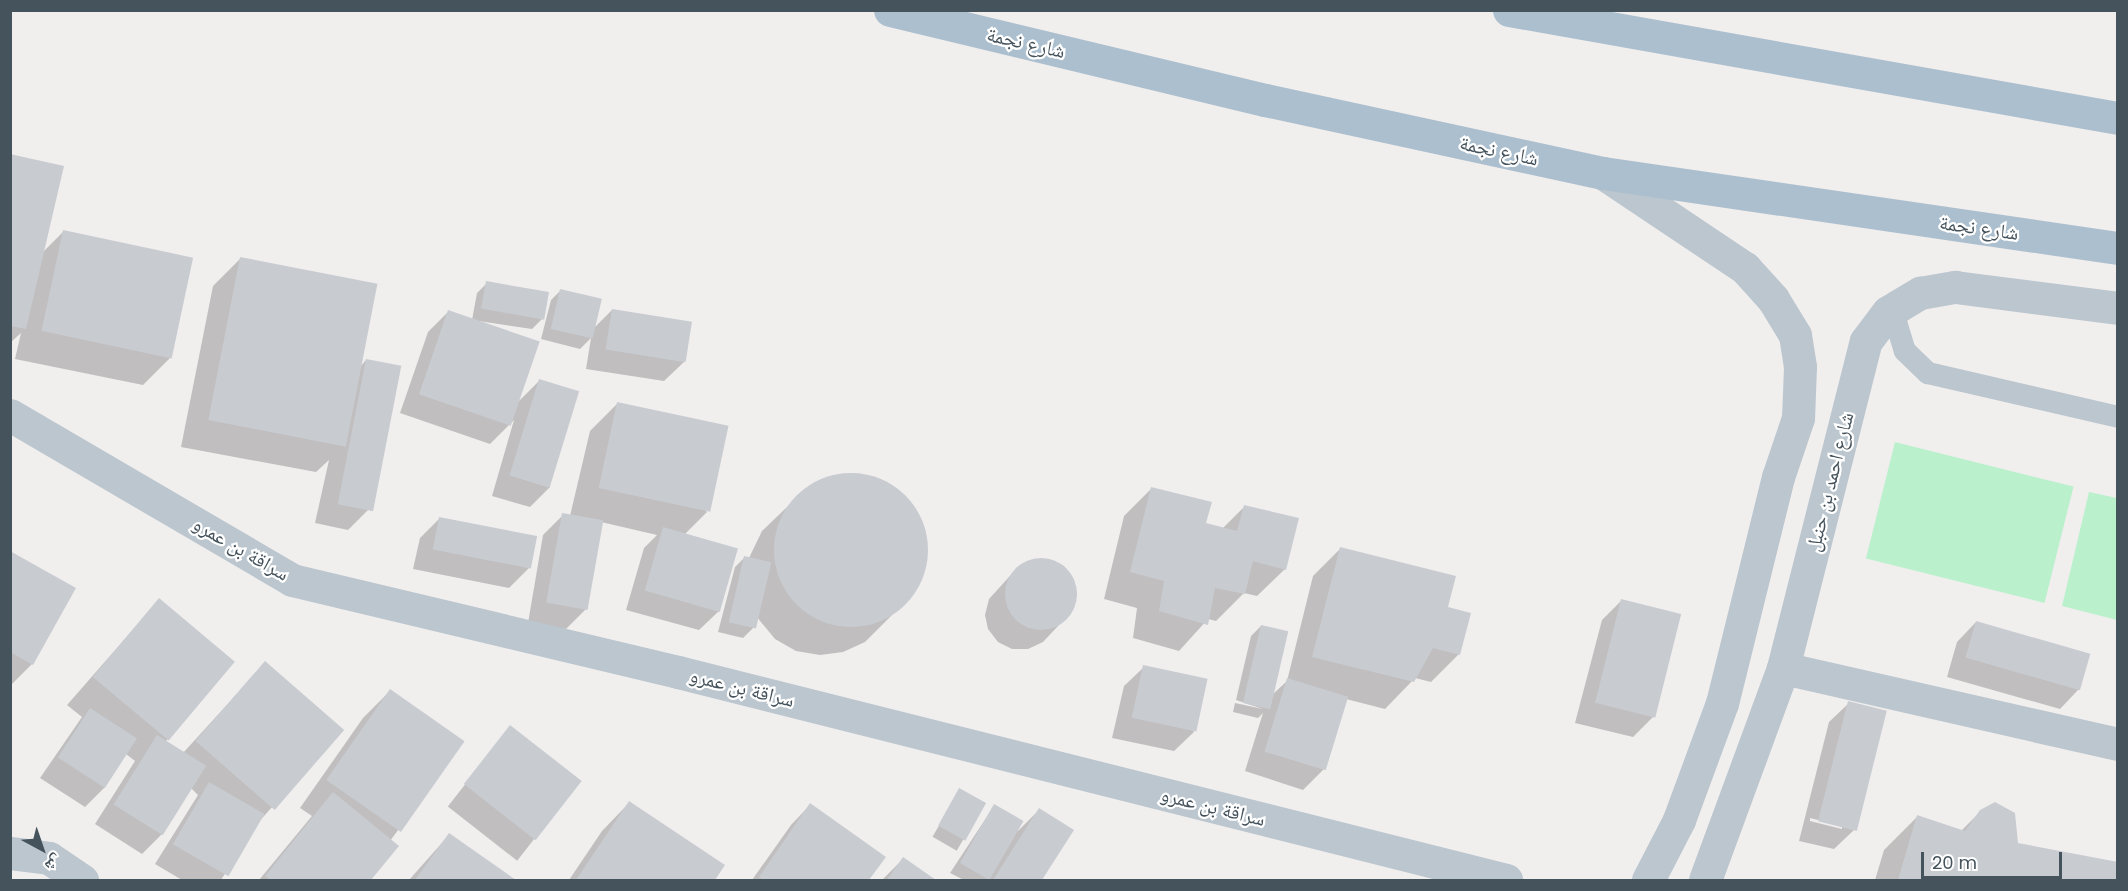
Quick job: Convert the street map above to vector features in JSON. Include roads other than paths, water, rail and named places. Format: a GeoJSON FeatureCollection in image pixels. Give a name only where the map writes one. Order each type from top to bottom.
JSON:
{"type":"FeatureCollection","features":[{"type":"Feature","properties":{"kind":"main road","name":"شارع نجمة"},"geometry":{"type":"LineString","coordinates":[[890,10],[1265,100],[1603,173],[2118,248]]}},
{"type":"Feature","properties":{"kind":"main road"},"geometry":{"type":"LineString","coordinates":[[1509,10],[2118,118]]}},
{"type":"Feature","properties":{"kind":"street"},"geometry":{"type":"LineString","coordinates":[[1603,173],[1745,268],[1773,300],[1795,335],[1800,367],[1798,418],[1778,477],[1722,703],[1679,820],[1648,880]]}},
{"type":"Feature","properties":{"kind":"street","name":"شارع احمد بن حنبل"},"geometry":{"type":"LineString","coordinates":[[1705,880],[1783,668],[1866,341],[1888,312],[1920,293],[1955,287],[2118,308]]}},
{"type":"Feature","properties":{"kind":"street","name":"سراقة بن عمرو"},"geometry":{"type":"LineString","coordinates":[[10,415],[292,580],[689,675],[1506,880]]}},
{"type":"Feature","properties":{"kind":"street"},"geometry":{"type":"LineString","coordinates":[[1783,668],[2118,744]]}},
{"type":"Feature","properties":{"kind":"street"},"geometry":{"type":"LineString","coordinates":[[10,853],[49,858],[82,880]]}},
{"type":"Feature","properties":{"kind":"lane"},"geometry":{"type":"LineString","coordinates":[[1898,306],[1898,330],[1905,351],[1928,373],[2118,417]]}}]}
